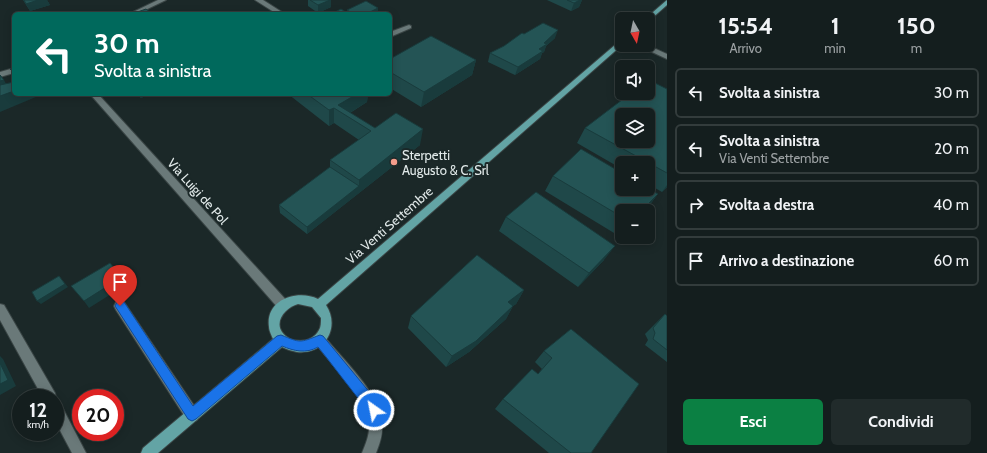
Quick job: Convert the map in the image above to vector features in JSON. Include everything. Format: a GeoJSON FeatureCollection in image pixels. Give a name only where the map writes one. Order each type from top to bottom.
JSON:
{"type":"FeatureCollection","features":[{"type":"Feature","properties":{"kind":"main road"},"geometry":{"type":"LineString","coordinates":[[655,13],[667,2]]}},
{"type":"Feature","properties":{"kind":"main road","name":"Via Venti Settembre"},"geometry":{"type":"LineString","coordinates":[[320,304],[615,47]]}},
{"type":"Feature","properties":{"kind":"main road"},"geometry":{"type":"LineString","coordinates":[[298,299],[313,301],[320,304],[328,318],[328,326],[320,340],[312,344],[295,347],[281,340],[274,326],[278,311],[283,305],[298,299]]}},
{"type":"Feature","properties":{"kind":"main road"},"geometry":{"type":"LineString","coordinates":[[148,453],[281,340]]}},
{"type":"Feature","properties":{"kind":"street"},"geometry":{"type":"LineString","coordinates":[[136,12],[163,0]]}},
{"type":"Feature","properties":{"kind":"street"},"geometry":{"type":"LineString","coordinates":[[258,0],[279,12]]}},
{"type":"Feature","properties":{"kind":"street"},"geometry":{"type":"LineString","coordinates":[[392,34],[409,27]]}},
{"type":"Feature","properties":{"kind":"street"},"geometry":{"type":"LineString","coordinates":[[655,51],[667,57]]}},
{"type":"Feature","properties":{"kind":"street"},"geometry":{"type":"LineString","coordinates":[[0,75],[12,71]]}},
{"type":"Feature","properties":{"kind":"street","name":"Via Luigi de Pol"},"geometry":{"type":"LineString","coordinates":[[96,96],[283,305]]}},
{"type":"Feature","properties":{"kind":"street"},"geometry":{"type":"LineString","coordinates":[[120,306],[192,415]]}},
{"type":"Feature","properties":{"kind":"street"},"geometry":{"type":"LineString","coordinates":[[0,309],[45,389]]}},
{"type":"Feature","properties":{"kind":"street"},"geometry":{"type":"LineString","coordinates":[[320,340],[367,398],[374,410],[376,419],[376,436],[369,453]]}},
{"type":"Feature","properties":{"kind":"street"},"geometry":{"type":"LineString","coordinates":[[64,425],[79,453]]}},
{"type":"Feature","properties":{"kind":"building"},"geometry":{"type":"Polygon","coordinates":[[[24,0],[38,0],[26,4],[24,0]]]}},
{"type":"Feature","properties":{"kind":"building"},"geometry":{"type":"Polygon","coordinates":[[[310,0],[330,0],[318,5],[310,0]]]}},
{"type":"Feature","properties":{"kind":"building"},"geometry":{"type":"Polygon","coordinates":[[[567,0],[580,0],[574,3],[567,0]]]}},
{"type":"Feature","properties":{"kind":"building"},"geometry":{"type":"Polygon","coordinates":[[[366,1],[378,8],[370,12],[350,12],[347,10],[366,1]]]}},
{"type":"Feature","properties":{"kind":"building"},"geometry":{"type":"Polygon","coordinates":[[[146,9],[150,12],[138,12],[146,9]]]}},
{"type":"Feature","properties":{"kind":"building"},"geometry":{"type":"Polygon","coordinates":[[[341,9],[346,12],[335,12],[341,9]]]}},
{"type":"Feature","properties":{"kind":"building"},"geometry":{"type":"Polygon","coordinates":[[[543,23],[558,30],[544,43],[547,44],[539,49],[543,51],[518,67],[490,53],[504,46],[522,33],[524,34],[543,23]]]}},
{"type":"Feature","properties":{"kind":"building"},"geometry":{"type":"Polygon","coordinates":[[[431,36],[476,60],[424,92],[392,73],[392,58],[431,36]]]}},
{"type":"Feature","properties":{"kind":"building"},"geometry":{"type":"Polygon","coordinates":[[[0,75],[4,80],[0,81],[0,75]]]}},
{"type":"Feature","properties":{"kind":"building"},"geometry":{"type":"Polygon","coordinates":[[[12,82],[12,92],[0,96],[0,85],[12,82]]]}},
{"type":"Feature","properties":{"kind":"building"},"geometry":{"type":"Polygon","coordinates":[[[655,83],[667,89],[667,173],[655,166],[655,156],[636,156],[621,148],[655,148],[655,108],[615,108],[615,144],[585,128],[622,100],[655,100],[655,83]]]}},
{"type":"Feature","properties":{"kind":"building"},"geometry":{"type":"Polygon","coordinates":[[[310,96],[354,96],[338,105],[375,128],[396,113],[423,129],[359,180],[330,160],[371,131],[334,108],[329,110],[310,96]]]}},
{"type":"Feature","properties":{"kind":"building"},"geometry":{"type":"Polygon","coordinates":[[[581,149],[615,169],[615,196],[655,196],[655,192],[658,194],[648,204],[615,204],[615,213],[553,176],[581,149]]]}},
{"type":"Feature","properties":{"kind":"building"},"geometry":{"type":"Polygon","coordinates":[[[330,167],[359,186],[307,227],[279,205],[330,167]]]}},
{"type":"Feature","properties":{"kind":"building"},"geometry":{"type":"Polygon","coordinates":[[[536,192],[615,246],[589,273],[506,217],[536,192]]]}},
{"type":"Feature","properties":{"kind":"building"},"geometry":{"type":"Polygon","coordinates":[[[477,255],[524,290],[508,302],[513,306],[476,341],[452,356],[411,316],[477,255]]]}},
{"type":"Feature","properties":{"kind":"building"},"geometry":{"type":"Polygon","coordinates":[[[110,263],[122,277],[84,301],[71,286],[110,263]]]}},
{"type":"Feature","properties":{"kind":"building"},"geometry":{"type":"Polygon","coordinates":[[[59,276],[65,284],[37,301],[32,292],[59,276]]]}},
{"type":"Feature","properties":{"kind":"building"},"geometry":{"type":"Polygon","coordinates":[[[665,314],[667,316],[667,350],[653,339],[655,333],[653,328],[665,314]]]}},
{"type":"Feature","properties":{"kind":"building"},"geometry":{"type":"Polygon","coordinates":[[[571,329],[639,384],[591,453],[571,453],[503,399],[532,369],[538,374],[552,358],[544,351],[571,329]]]}},
{"type":"Feature","properties":{"kind":"building"},"geometry":{"type":"Polygon","coordinates":[[[0,363],[8,380],[0,384],[0,363]]]}},
{"type":"Feature","properties":{"kind":"place","name":"Sterpetti Augusto & C. Srl"},"geometry":{"type":"Point","coordinates":[394,162]}},
{"type":"Feature","properties":{"kind":"route"},"geometry":{"type":"LineString","coordinates":[[120,306],[192,415],[281,340],[295,347],[304,347],[320,340],[367,398],[374,410]]}}]}
